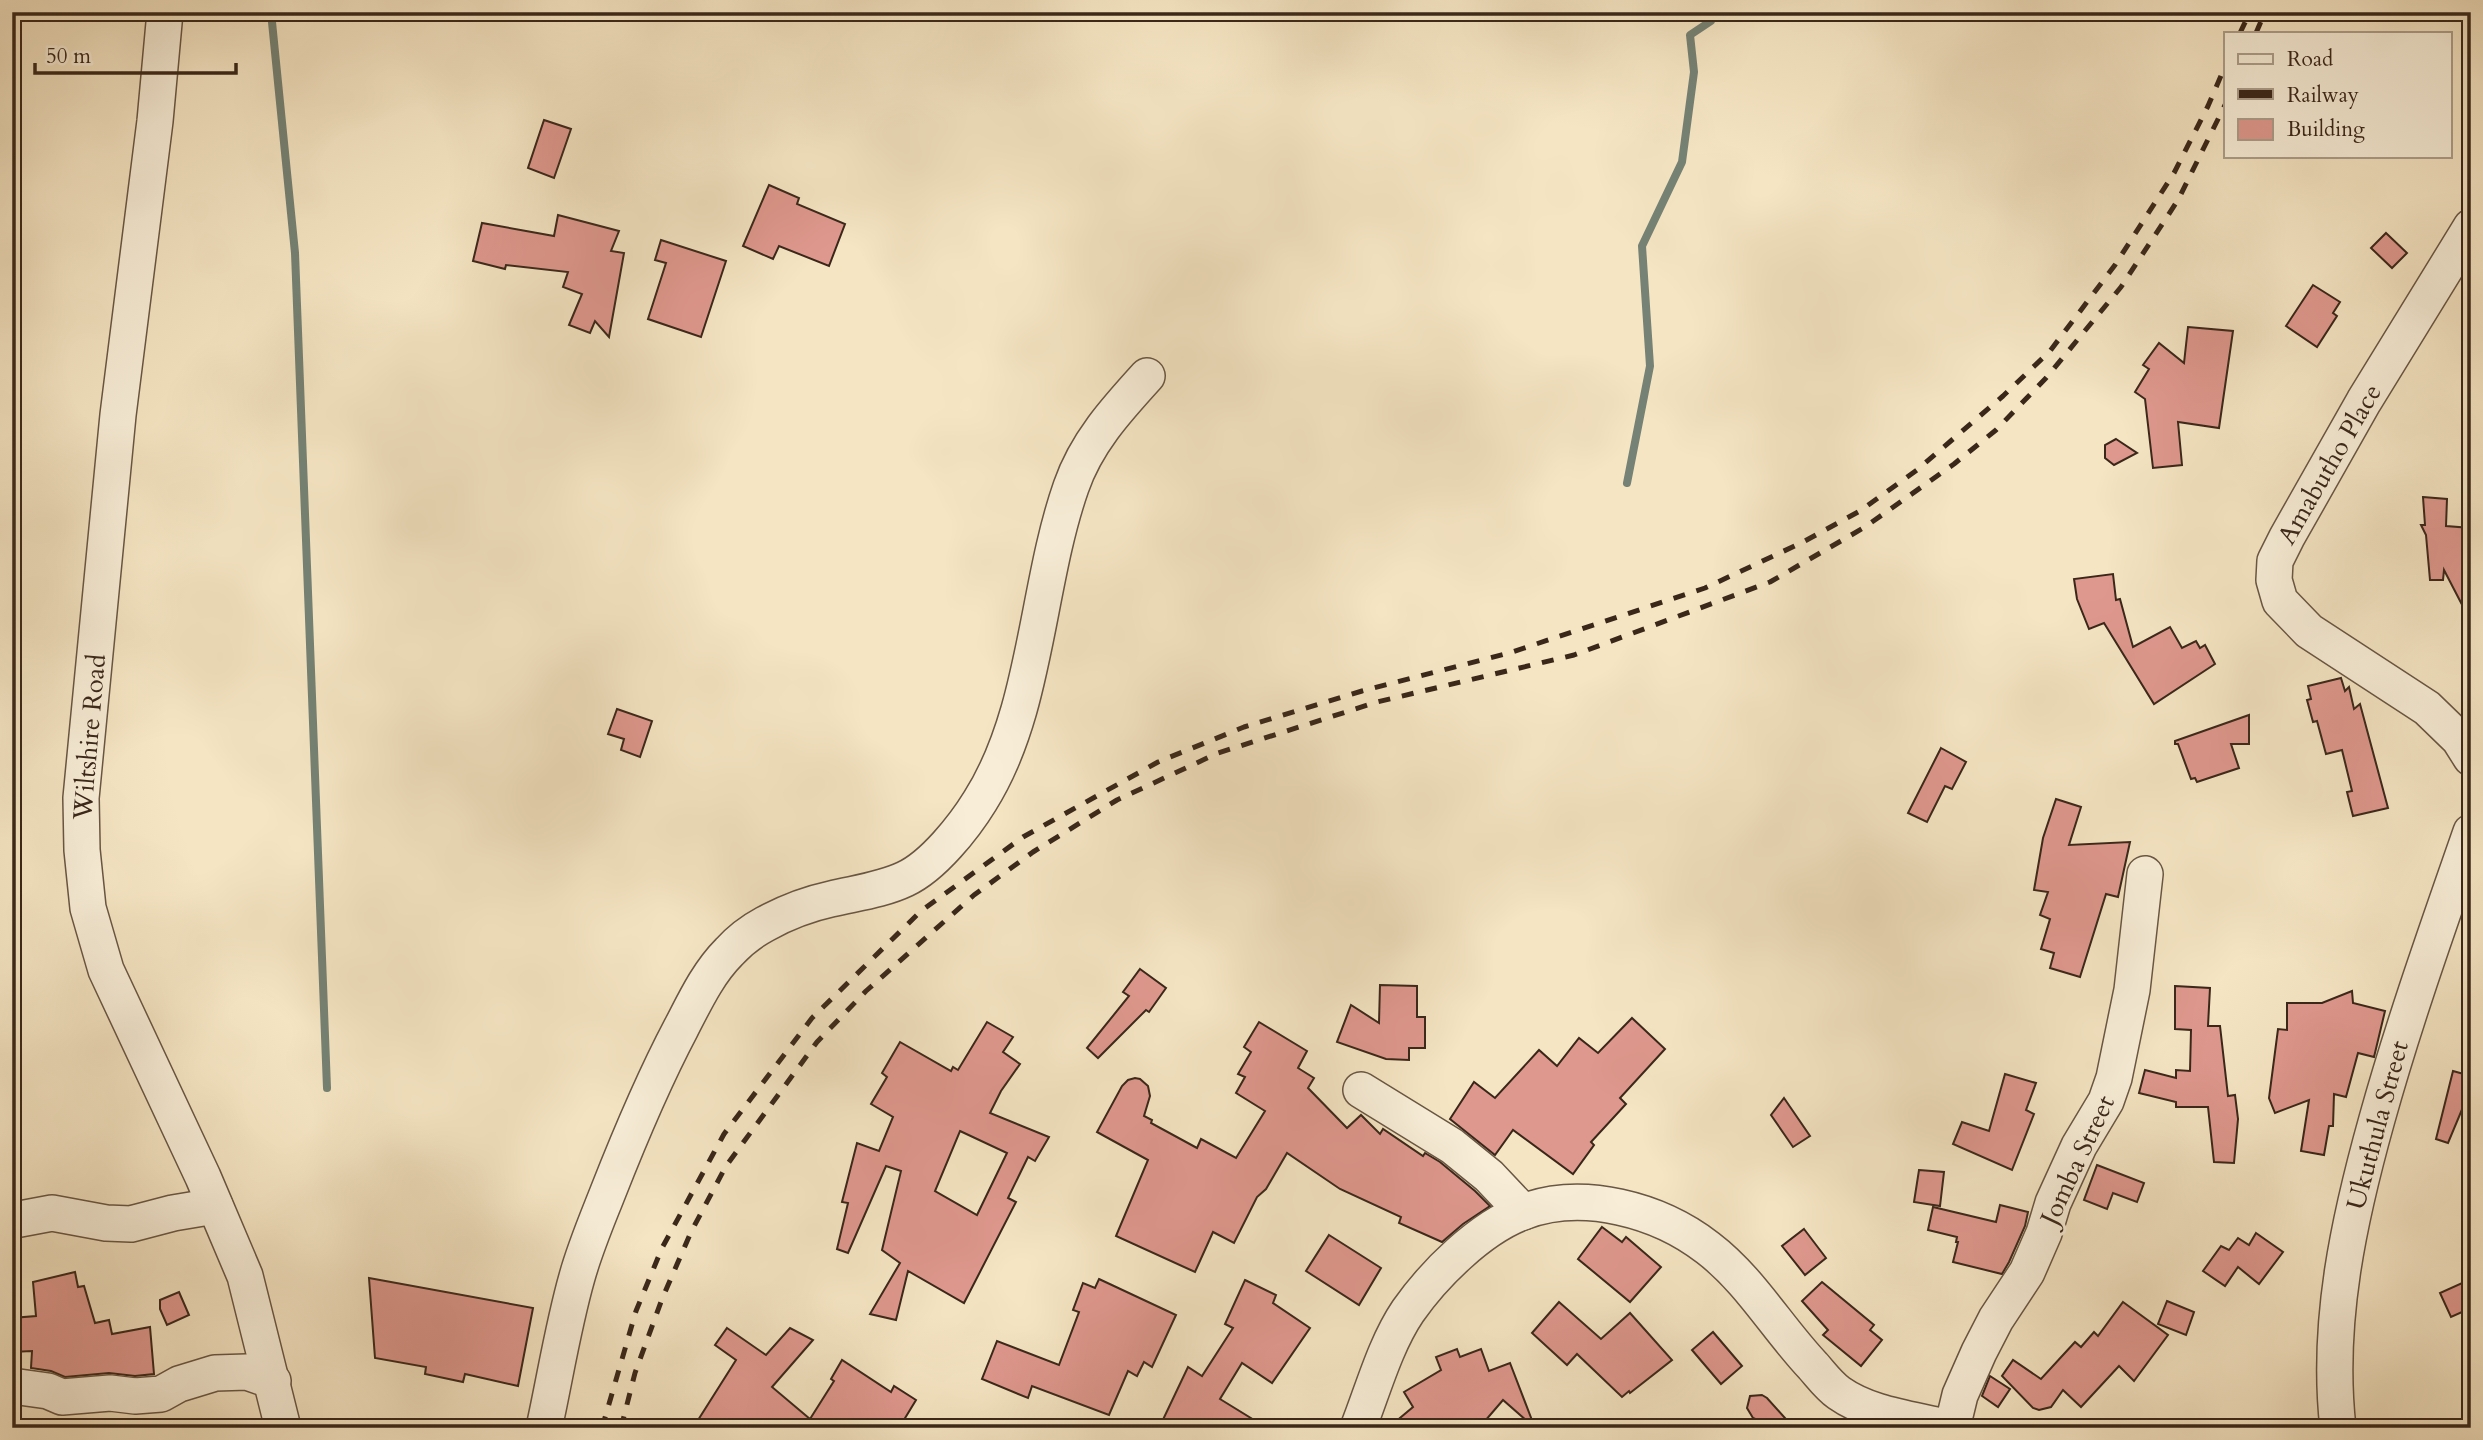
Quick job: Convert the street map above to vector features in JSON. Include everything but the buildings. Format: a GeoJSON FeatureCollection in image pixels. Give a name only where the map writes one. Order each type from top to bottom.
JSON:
{"type":"FeatureCollection","features":[{"type":"Feature","properties":{"kind":"street","name":"Wiltshire Road"},"geometry":{"type":"LineString","coordinates":[[165,12],[155,121],[118,415],[81,798],[82,850],[88,908],[106,970],[215,1206],[244,1276],[283,1428]]}},
{"type":"Feature","properties":{"kind":"street","name":"Amabutho Place"},"geometry":{"type":"LineString","coordinates":[[2471,227],[2364,401],[2287,537],[2275,561],[2274,580],[2280,601],[2309,631],[2427,708],[2459,739],[2471,758]]}},
{"type":"Feature","properties":{"kind":"street"},"geometry":{"type":"LineString","coordinates":[[544,1428],[577,1276],[592,1234],[638,1115],[703,986],[728,953],[744,937],[765,924],[795,910],[877,890],[908,878],[954,836],[979,803],[997,771],[1014,726],[1051,558],[1072,486],[1109,417],[1147,376]]}},
{"type":"Feature","properties":{"kind":"street","name":"Ukuthula Street"},"geometry":{"type":"LineString","coordinates":[[2338,1428],[2334,1391],[2338,1311],[2346,1244],[2360,1180],[2399,1040],[2471,832]]}},
{"type":"Feature","properties":{"kind":"street","name":"Jomba Street"},"geometry":{"type":"LineString","coordinates":[[1951,1428],[1960,1395],[1979,1352],[1996,1319],[2027,1272],[2044,1233],[2053,1203],[2079,1146],[2106,1101],[2114,1078],[2132,990],[2145,874]]}},
{"type":"Feature","properties":{"kind":"street"},"geometry":{"type":"LineString","coordinates":[[1361,1090],[1452,1146],[1489,1176],[1523,1212]]}},
{"type":"Feature","properties":{"kind":"street"},"geometry":{"type":"LineString","coordinates":[[1358,1428],[1389,1349],[1408,1312],[1439,1274],[1470,1245],[1523,1212],[1548,1205],[1589,1203],[1622,1206],[1685,1231],[1710,1249],[1738,1274],[1793,1344],[1838,1392],[1863,1406],[1951,1428]]}},
{"type":"Feature","properties":{"kind":"street"},"geometry":{"type":"LineString","coordinates":[[12,1217],[20,1219],[52,1213],[106,1223],[131,1224],[215,1206]]}},
{"type":"Feature","properties":{"kind":"street"},"geometry":{"type":"LineString","coordinates":[[12,1386],[48,1391],[62,1396],[110,1393],[135,1396],[161,1394],[179,1384],[215,1373],[247,1372],[272,1381]]}},
{"type":"Feature","properties":{"kind":"waterway"},"geometry":{"type":"LineString","coordinates":[[271,12],[295,253],[327,1088]]}},
{"type":"Feature","properties":{"kind":"waterway"},"geometry":{"type":"LineString","coordinates":[[1627,483],[1650,366],[1642,246],[1682,162],[1694,72],[1690,35],[1711,21],[1711,12]]}},
{"type":"Feature","properties":{"kind":"railway"},"geometry":{"type":"LineString","coordinates":[[2240,32],[2250,12]]}},
{"type":"Feature","properties":{"kind":"railway"},"geometry":{"type":"LineString","coordinates":[[2256,32],[2265,12]]}},
{"type":"Feature","properties":{"kind":"railway"},"geometry":{"type":"LineString","coordinates":[[602,1428],[636,1311],[662,1248],[724,1134],[812,1018],[921,911],[1023,837],[1158,762],[1244,727],[1362,691],[1509,653],[1705,588],[1801,543],[1860,511],[1917,470],[2003,396],[2050,351],[2115,265],[2174,173],[2224,69]]}},
{"type":"Feature","properties":{"kind":"railway"},"geometry":{"type":"LineString","coordinates":[[621,1428],[635,1373],[662,1299],[691,1232],[726,1166],[817,1042],[866,991],[974,895],[1033,852],[1117,800],[1218,753],[1377,702],[1574,655],[1770,582],[1865,527],[1954,464],[1996,430],[2046,378],[2121,287],[2178,200],[2224,107]]}}]}
